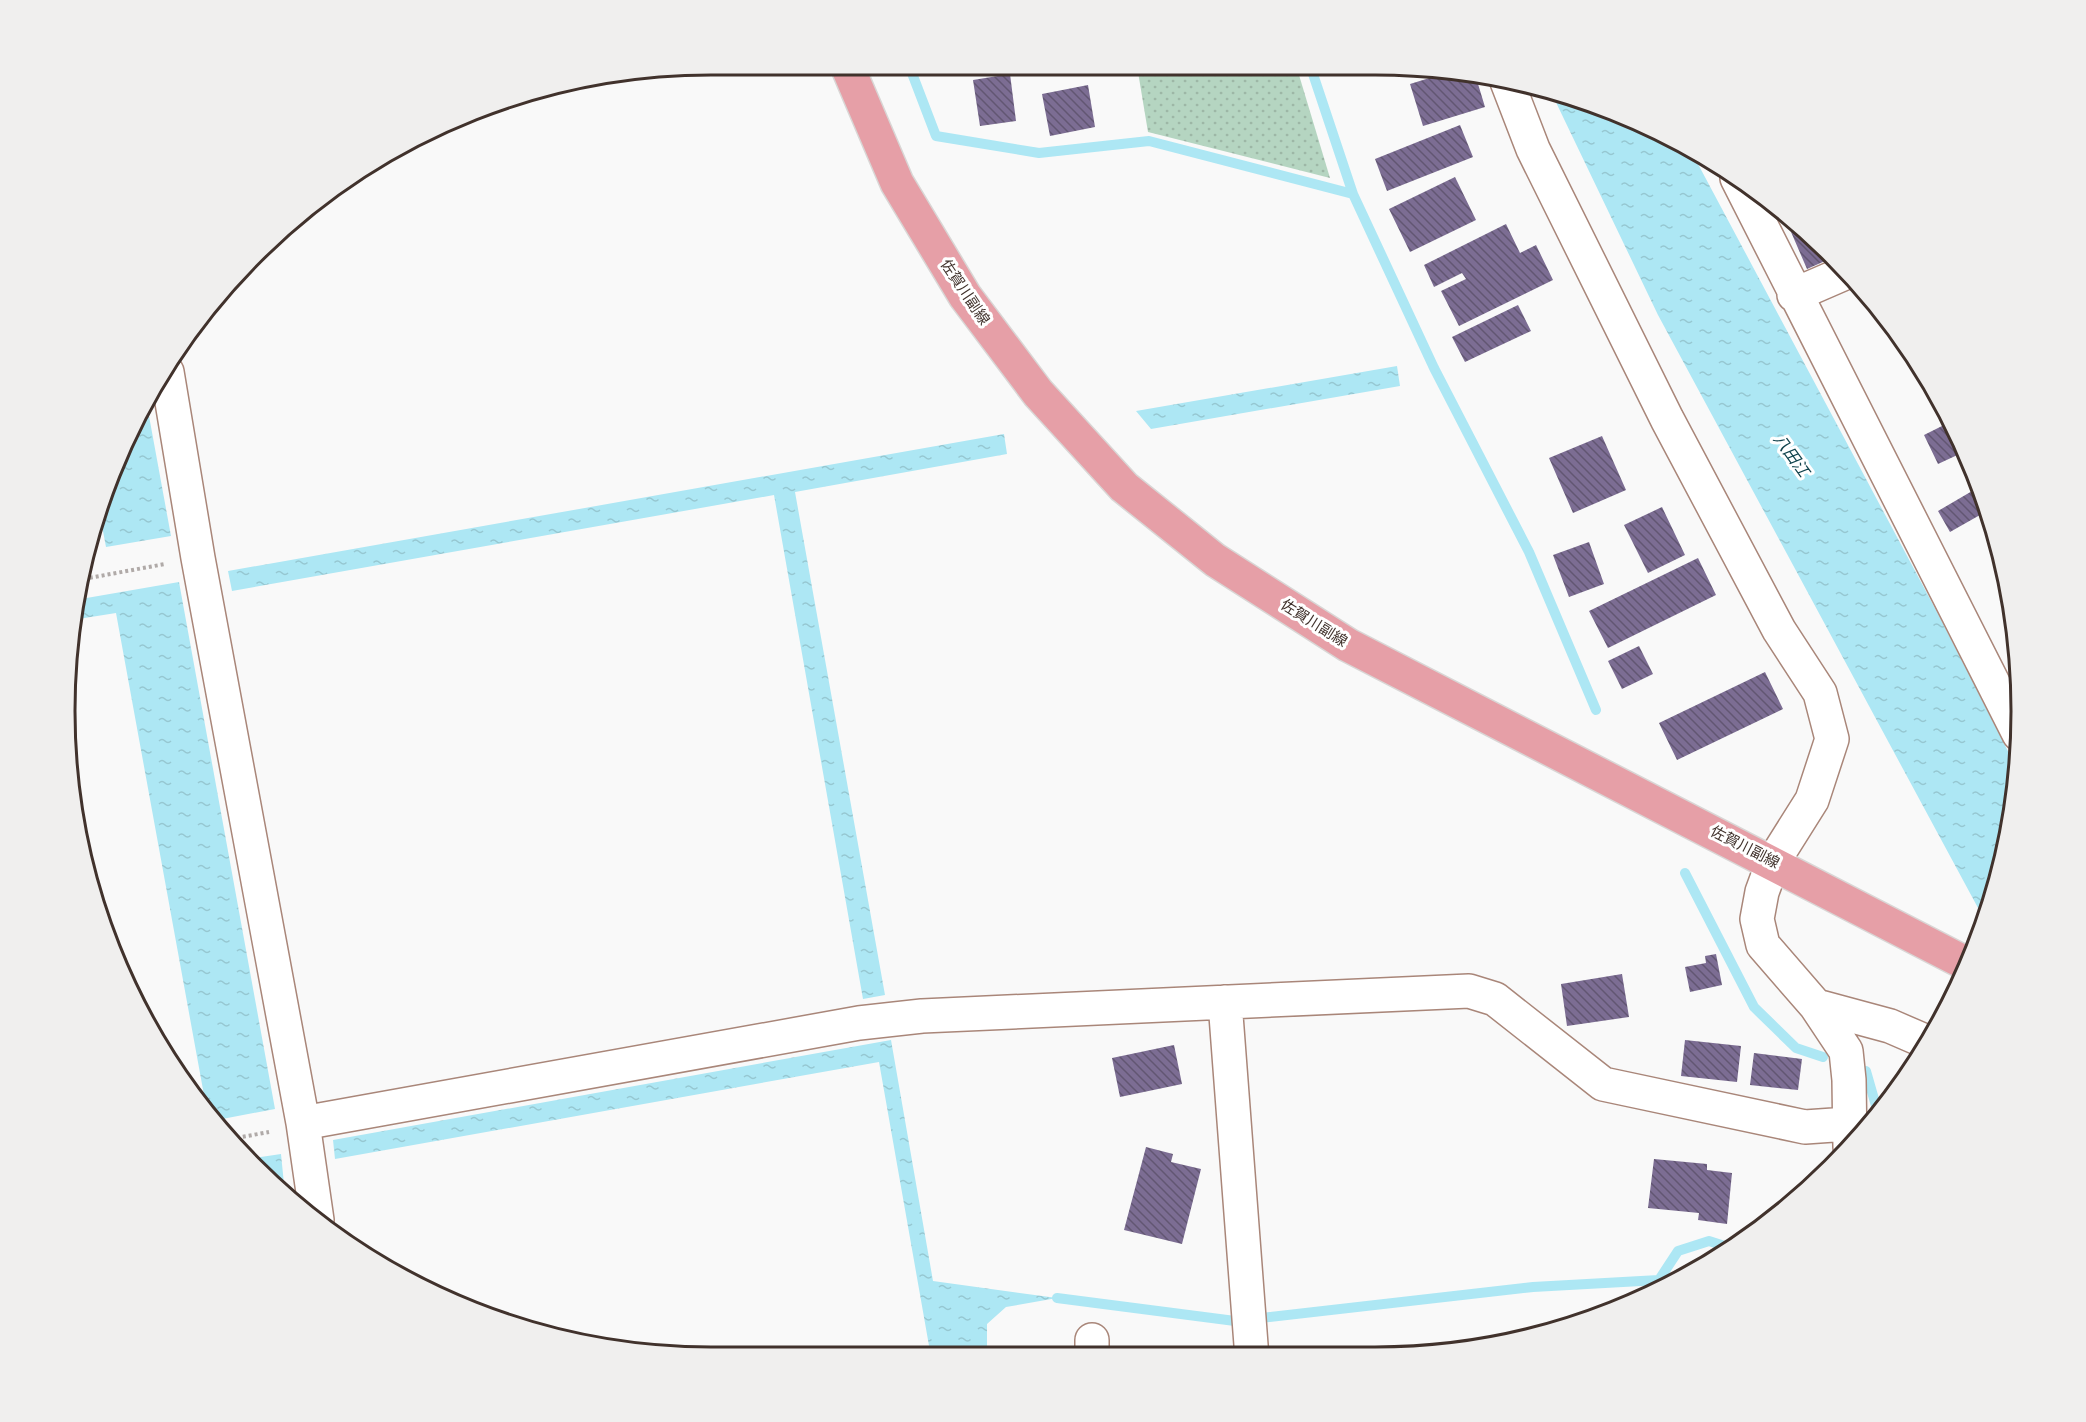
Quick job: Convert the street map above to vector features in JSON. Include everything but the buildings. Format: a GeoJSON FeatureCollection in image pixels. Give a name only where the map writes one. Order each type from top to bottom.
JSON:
{"type":"FeatureCollection","features":[{"type":"Feature","properties":{"kind":"main road","name":"佐賀川副線"},"geometry":{"type":"LineString","coordinates":[[851,75],[897,183],[965,296],[1038,393],[1124,487],[1215,560],[1348,645],[1958,959]]}},
{"type":"Feature","properties":{"kind":"street"},"geometry":{"type":"LineString","coordinates":[[1510,90],[1533,148],[1667,419],[1779,630],[1820,693],[1832,739],[1812,800],[1773,862],[1762,892],[1757,919],[1763,945],[1816,1006],[1846,1051],[1849,1080],[1849,1134]]}},
{"type":"Feature","properties":{"kind":"street"},"geometry":{"type":"LineString","coordinates":[[1745,194],[1794,295],[2011,718]]}},
{"type":"Feature","properties":{"kind":"street"},"geometry":{"type":"LineString","coordinates":[[1794,295],[1838,276]]}},
{"type":"Feature","properties":{"kind":"street"},"geometry":{"type":"LineString","coordinates":[[168,380],[198,558],[303,1124],[314,1208]]}},
{"type":"Feature","properties":{"kind":"street"},"geometry":{"type":"LineString","coordinates":[[303,1124],[859,1023],[922,1016],[1468,990],[1495,999],[1603,1084],[1849,1135]]}},
{"type":"Feature","properties":{"kind":"street"},"geometry":{"type":"LineString","coordinates":[[1225,1002],[1252,1346]]}},
{"type":"Feature","properties":{"kind":"street"},"geometry":{"type":"LineString","coordinates":[[1816,1006],[1890,1026],[1920,1039]]}},
{"type":"Feature","properties":{"kind":"path"},"geometry":{"type":"LineString","coordinates":[[89,578],[198,558]]}},
{"type":"Feature","properties":{"kind":"green space"},"geometry":{"type":"Polygon","coordinates":[[[1138,75],[1299,75],[1330,178],[1148,132],[1138,75]]]}},
{"type":"Feature","properties":{"kind":"water","name":"八田江"},"geometry":{"type":"Polygon","coordinates":[[[1556,102],[1618,123],[1697,163],[1937,612],[2010,755],[1999,835],[1979,909],[1658,315],[1556,102]]]}},
{"type":"Feature","properties":{"kind":"water"},"geometry":{"type":"Polygon","coordinates":[[[1397,366],[1400,386],[1151,429],[1136,411],[1397,366]]]}},
{"type":"Feature","properties":{"kind":"water"},"geometry":{"type":"Polygon","coordinates":[[[149,415],[171,536],[106,547],[102,528],[109,507],[123,468],[149,415]]]}},
{"type":"Feature","properties":{"kind":"water"},"geometry":{"type":"Polygon","coordinates":[[[1004,434],[1007,454],[795,492],[885,995],[863,999],[774,495],[232,591],[228,571],[1004,434]]]}},
{"type":"Feature","properties":{"kind":"water"},"geometry":{"type":"Polygon","coordinates":[[[179,582],[275,1109],[224,1119],[204,1095],[116,613],[82,618],[85,598],[179,582]]]}},
{"type":"Feature","properties":{"kind":"water"},"geometry":{"type":"Polygon","coordinates":[[[891,1040],[933,1281],[1057,1298],[1006,1307],[987,1324],[987,1347],[929,1347],[879,1062],[335,1159],[333,1140],[891,1040]]]}},
{"type":"Feature","properties":{"kind":"water"},"geometry":{"type":"Polygon","coordinates":[[[281,1154],[284,1182],[261,1161],[258,1157],[281,1154]]]}},
{"type":"Feature","properties":{"kind":"waterway"},"geometry":{"type":"LineString","coordinates":[[913,75],[936,136],[1039,153],[1149,141],[1353,194]]}},
{"type":"Feature","properties":{"kind":"waterway"},"geometry":{"type":"LineString","coordinates":[[1313,75],[1353,194],[1434,368],[1529,552],[1596,710]]}},
{"type":"Feature","properties":{"kind":"waterway"},"geometry":{"type":"LineString","coordinates":[[1685,873],[1754,1007],[1796,1048],[1823,1057]]}},
{"type":"Feature","properties":{"kind":"waterway"},"geometry":{"type":"LineString","coordinates":[[1866,1071],[1875,1104]]}},
{"type":"Feature","properties":{"kind":"waterway"},"geometry":{"type":"LineString","coordinates":[[1660,1279],[1678,1251],[1709,1241],[1721,1245]]}},
{"type":"Feature","properties":{"kind":"waterway"},"geometry":{"type":"LineString","coordinates":[[1057,1298],[1235,1321],[1533,1287],[1658,1280]]}}]}
